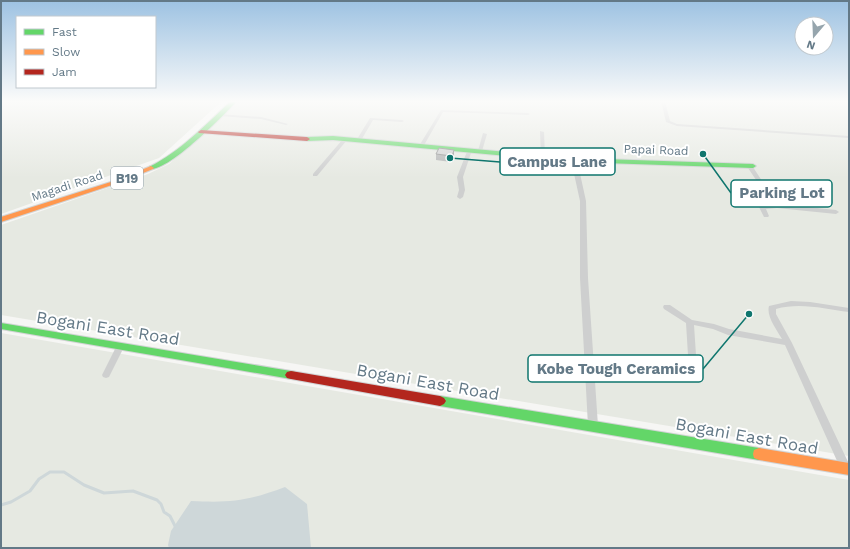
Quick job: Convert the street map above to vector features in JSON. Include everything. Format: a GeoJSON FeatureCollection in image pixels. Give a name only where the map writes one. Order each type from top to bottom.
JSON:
{"type":"FeatureCollection","features":[{"type":"Feature","properties":{"kind":"main road","name":"Magadi Road"},"geometry":{"type":"LineString","coordinates":[[1,220],[144,171],[171,157],[207,127]]}},
{"type":"Feature","properties":{"kind":"main road","name":"Papai Road"},"geometry":{"type":"LineString","coordinates":[[201,132],[297,139],[345,140],[574,160],[751,166]]}},
{"type":"Feature","properties":{"kind":"main road","name":"Bogani East Road"},"geometry":{"type":"LineString","coordinates":[[1,326],[120,347],[190,357],[484,409],[848,469]]}},
{"type":"Feature","properties":{"kind":"street"},"geometry":{"type":"LineString","coordinates":[[358,141],[367,127]]}},
{"type":"Feature","properties":{"kind":"street"},"geometry":{"type":"LineString","coordinates":[[421,146],[432,127]]}},
{"type":"Feature","properties":{"kind":"street"},"geometry":{"type":"LineString","coordinates":[[700,127],[849,137]]}},
{"type":"Feature","properties":{"kind":"street"},"geometry":{"type":"LineString","coordinates":[[542,132],[543,157]]}},
{"type":"Feature","properties":{"kind":"street"},"geometry":{"type":"LineString","coordinates":[[480,151],[485,134]]}},
{"type":"Feature","properties":{"kind":"street"},"geometry":{"type":"LineString","coordinates":[[315,175],[345,140]]}},
{"type":"Feature","properties":{"kind":"street"},"geometry":{"type":"LineString","coordinates":[[460,196],[462,190],[460,177],[470,150]]}},
{"type":"Feature","properties":{"kind":"street"},"geometry":{"type":"LineString","coordinates":[[574,160],[583,201],[585,293],[593,426]]}},
{"type":"Feature","properties":{"kind":"street"},"geometry":{"type":"LineString","coordinates":[[751,166],[777,206]]}},
{"type":"Feature","properties":{"kind":"street"},"geometry":{"type":"LineString","coordinates":[[763,185],[822,193]]}},
{"type":"Feature","properties":{"kind":"street"},"geometry":{"type":"LineString","coordinates":[[766,216],[762,207],[777,206],[836,212]]}},
{"type":"Feature","properties":{"kind":"street"},"geometry":{"type":"LineString","coordinates":[[848,469],[802,371],[772,314],[771,309],[785,303],[849,310]]}},
{"type":"Feature","properties":{"kind":"street"},"geometry":{"type":"LineString","coordinates":[[667,307],[690,322],[714,327],[728,332],[788,343]]}},
{"type":"Feature","properties":{"kind":"street"},"geometry":{"type":"LineString","coordinates":[[636,371],[646,361],[661,366],[674,365],[680,368],[687,363],[692,355],[690,322]]}},
{"type":"Feature","properties":{"kind":"street"},"geometry":{"type":"LineString","coordinates":[[106,375],[120,347]]}},
{"type":"Feature","properties":{"kind":"shaded area"},"geometry":{"type":"Polygon","coordinates":[[[1,127],[194,127],[159,158],[1,214],[1,127]]]}},
{"type":"Feature","properties":{"kind":"shaded area"},"geometry":{"type":"Polygon","coordinates":[[[211,127],[849,127],[849,456],[1,315],[1,225],[148,174],[169,164],[211,127]]]}},
{"type":"Feature","properties":{"kind":"shaded area"},"geometry":{"type":"Polygon","coordinates":[[[1,333],[849,480],[849,548],[1,548],[1,333]]]}},
{"type":"Feature","properties":{"kind":"shaded area"},"geometry":{"type":"Polygon","coordinates":[[[285,487],[307,504],[311,548],[169,548],[168,545],[171,531],[191,501],[217,502],[239,500],[285,487]]]}},
{"type":"Feature","properties":{"kind":"building"},"geometry":{"type":"Polygon","coordinates":[[[439,148],[454,150],[452,156],[436,154],[439,148]]]}},
{"type":"Feature","properties":{"kind":"waterway"},"geometry":{"type":"LineString","coordinates":[[1,505],[11,502],[30,491],[39,479],[50,472],[64,472],[84,485],[104,493],[133,491],[157,500],[161,504],[164,512],[170,516],[175,526]]}},
{"type":"Feature","properties":{"kind":"traffic: fast"},"geometry":{"type":"LineString","coordinates":[[151,168],[163,162],[185,147],[207,127]]}},
{"type":"Feature","properties":{"kind":"traffic: fast"},"geometry":{"type":"LineString","coordinates":[[307,139],[333,138],[574,160],[753,166]]}},
{"type":"Feature","properties":{"kind":"traffic: fast"},"geometry":{"type":"LineString","coordinates":[[1,326],[291,375]]}},
{"type":"Feature","properties":{"kind":"traffic: fast"},"geometry":{"type":"LineString","coordinates":[[440,401],[759,454]]}},
{"type":"Feature","properties":{"kind":"traffic: slow"},"geometry":{"type":"LineString","coordinates":[[1,220],[119,181],[151,168]]}},
{"type":"Feature","properties":{"kind":"traffic: slow"},"geometry":{"type":"LineString","coordinates":[[759,454],[849,469]]}},
{"type":"Feature","properties":{"kind":"traffic: jam"},"geometry":{"type":"LineString","coordinates":[[201,132],[307,139]]}},
{"type":"Feature","properties":{"kind":"traffic: jam"},"geometry":{"type":"LineString","coordinates":[[291,375],[440,401]]}},
{"type":"Feature","properties":{"kind":"place","name":"Parking Lot"},"geometry":{"type":"Point","coordinates":[703,154]}},
{"type":"Feature","properties":{"kind":"place","name":"Campus Lane"},"geometry":{"type":"Point","coordinates":[450,158]}},
{"type":"Feature","properties":{"kind":"place","name":"Kobe Tough Ceramics"},"geometry":{"type":"Point","coordinates":[749,314]}}]}
